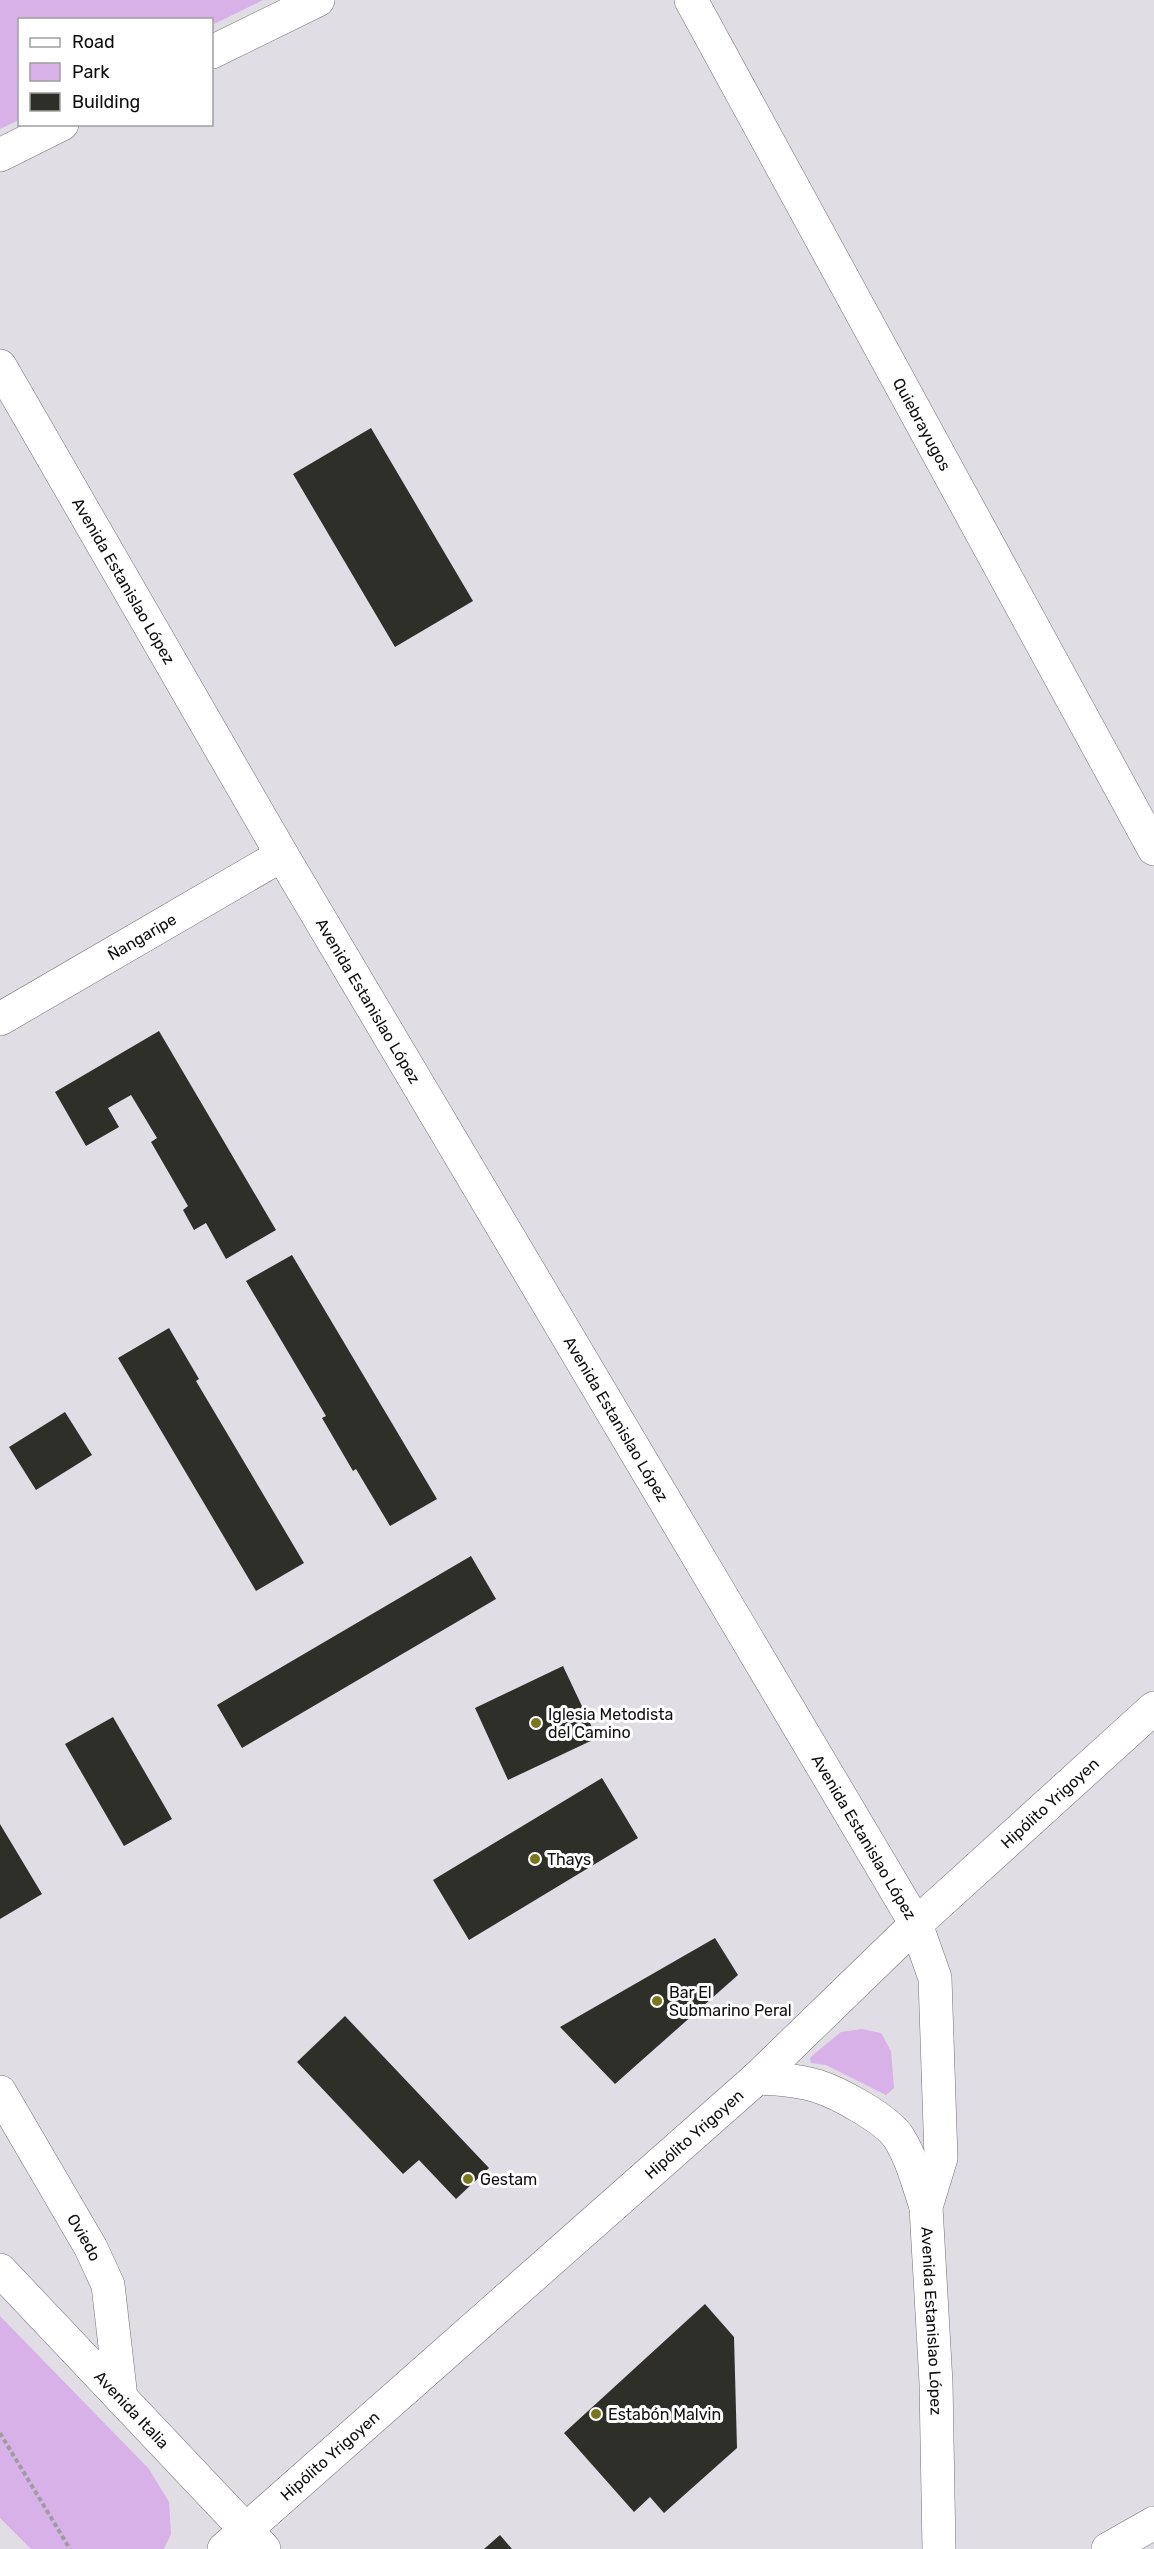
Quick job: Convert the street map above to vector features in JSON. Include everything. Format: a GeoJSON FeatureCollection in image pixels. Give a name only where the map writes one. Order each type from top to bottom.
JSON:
{"type":"FeatureCollection","features":[{"type":"Feature","properties":{"kind":"street"},"geometry":{"type":"LineString","coordinates":[[213,52],[318,0]]}},
{"type":"Feature","properties":{"kind":"street","name":"Quiebrayugos"},"geometry":{"type":"LineString","coordinates":[[691,0],[1154,849]]}},
{"type":"Feature","properties":{"kind":"street"},"geometry":{"type":"LineString","coordinates":[[0,155],[58,126]]}},
{"type":"Feature","properties":{"kind":"street","name":"Avenida Estanislao López"},"geometry":{"type":"LineString","coordinates":[[0,366],[282,855],[916,1924],[935,1978],[941,2158],[926,2207],[936,2383],[939,2549]]}},
{"type":"Feature","properties":{"kind":"street","name":"Ñangaripe"},"geometry":{"type":"LineString","coordinates":[[0,1019],[282,855]]}},
{"type":"Feature","properties":{"kind":"street","name":"Hipólito Yrigoyen"},"geometry":{"type":"LineString","coordinates":[[245,2542],[757,2078],[916,1924],[1154,1708]]}},
{"type":"Feature","properties":{"kind":"street"},"geometry":{"type":"LineString","coordinates":[[757,2078],[792,2080],[818,2087],[875,2115],[898,2135],[911,2161],[926,2207]]}},
{"type":"Feature","properties":{"kind":"street","name":"Oviedo"},"geometry":{"type":"LineString","coordinates":[[0,2092],[91,2248],[108,2285],[121,2398]]}},
{"type":"Feature","properties":{"kind":"street","name":"Avenida Italia"},"geometry":{"type":"LineString","coordinates":[[0,2270],[121,2398],[245,2542]]}},
{"type":"Feature","properties":{"kind":"street"},"geometry":{"type":"LineString","coordinates":[[1108,2549],[1154,2523]]}},
{"type":"Feature","properties":{"kind":"path"},"geometry":{"type":"LineString","coordinates":[[0,2433],[70,2549]]}},
{"type":"Feature","properties":{"kind":"green space"},"geometry":{"type":"Polygon","coordinates":[[[0,0],[263,0],[213,25],[213,18],[18,18],[18,120],[0,129],[0,0]]]}},
{"type":"Feature","properties":{"kind":"green space"},"geometry":{"type":"Polygon","coordinates":[[[862,2029],[881,2033],[891,2051],[894,2088],[886,2095],[826,2065],[811,2063],[810,2058],[841,2032],[862,2029]]]}},
{"type":"Feature","properties":{"kind":"green space"},"geometry":{"type":"Polygon","coordinates":[[[0,2316],[149,2469],[169,2502],[171,2534],[164,2549],[31,2549],[0,2518],[0,2316]]]}},
{"type":"Feature","properties":{"kind":"building"},"geometry":{"type":"Polygon","coordinates":[[[371,428],[473,601],[395,647],[293,474],[371,428]]]}},
{"type":"Feature","properties":{"kind":"building"},"geometry":{"type":"Polygon","coordinates":[[[159,1031],[276,1230],[226,1259],[206,1223],[194,1230],[183,1210],[188,1206],[151,1142],[157,1138],[131,1095],[108,1108],[119,1127],[86,1146],[55,1092],[159,1031]]]}},
{"type":"Feature","properties":{"kind":"building"},"geometry":{"type":"Polygon","coordinates":[[[292,1255],[437,1499],[390,1526],[356,1469],[353,1471],[322,1418],[326,1416],[246,1281],[292,1255]]]}},
{"type":"Feature","properties":{"kind":"building"},"geometry":{"type":"Polygon","coordinates":[[[169,1328],[199,1379],[196,1381],[304,1563],[256,1591],[118,1358],[169,1328]]]}},
{"type":"Feature","properties":{"kind":"building"},"geometry":{"type":"Polygon","coordinates":[[[65,1412],[92,1455],[36,1490],[9,1447],[65,1412]]]}},
{"type":"Feature","properties":{"kind":"building"},"geometry":{"type":"Polygon","coordinates":[[[471,1556],[496,1599],[242,1748],[217,1705],[471,1556]]]}},
{"type":"Feature","properties":{"kind":"building","name":"Iglesia Metodista del Camino"},"geometry":{"type":"Polygon","coordinates":[[[563,1666],[597,1738],[508,1780],[475,1708],[563,1666]]]}},
{"type":"Feature","properties":{"kind":"building"},"geometry":{"type":"Polygon","coordinates":[[[113,1717],[172,1819],[124,1846],[65,1744],[113,1717]]]}},
{"type":"Feature","properties":{"kind":"building","name":"Thays"},"geometry":{"type":"Polygon","coordinates":[[[602,1778],[638,1838],[469,1940],[433,1880],[602,1778]]]}},
{"type":"Feature","properties":{"kind":"building"},"geometry":{"type":"Polygon","coordinates":[[[0,1824],[42,1894],[0,1919],[0,1824]]]}},
{"type":"Feature","properties":{"kind":"building","name":"Bar El Submarino Peral"},"geometry":{"type":"Polygon","coordinates":[[[715,1938],[738,1975],[615,2084],[560,2027],[715,1938]]]}},
{"type":"Feature","properties":{"kind":"building"},"geometry":{"type":"Polygon","coordinates":[[[345,2016],[489,2168],[456,2199],[419,2160],[403,2174],[297,2062],[345,2016]]]}},
{"type":"Feature","properties":{"kind":"building"},"geometry":{"type":"Polygon","coordinates":[[[705,2304],[734,2337],[737,2448],[664,2513],[650,2497],[634,2512],[564,2433],[705,2304]]]}},
{"type":"Feature","properties":{"kind":"building"},"geometry":{"type":"Polygon","coordinates":[[[500,2535],[512,2549],[484,2549],[500,2535]]]}},
{"type":"Feature","properties":{"kind":"place","name":"Iglesia Metodista del Camino"},"geometry":{"type":"Point","coordinates":[536,1723]}},
{"type":"Feature","properties":{"kind":"place","name":"Thays"},"geometry":{"type":"Point","coordinates":[535,1859]}},
{"type":"Feature","properties":{"kind":"place","name":"Bar El Submarino Peral"},"geometry":{"type":"Point","coordinates":[657,2001]}},
{"type":"Feature","properties":{"kind":"place","name":"Gestam"},"geometry":{"type":"Point","coordinates":[468,2179]}},
{"type":"Feature","properties":{"kind":"place","name":"Estabón Malvin"},"geometry":{"type":"Point","coordinates":[596,2414]}}]}
